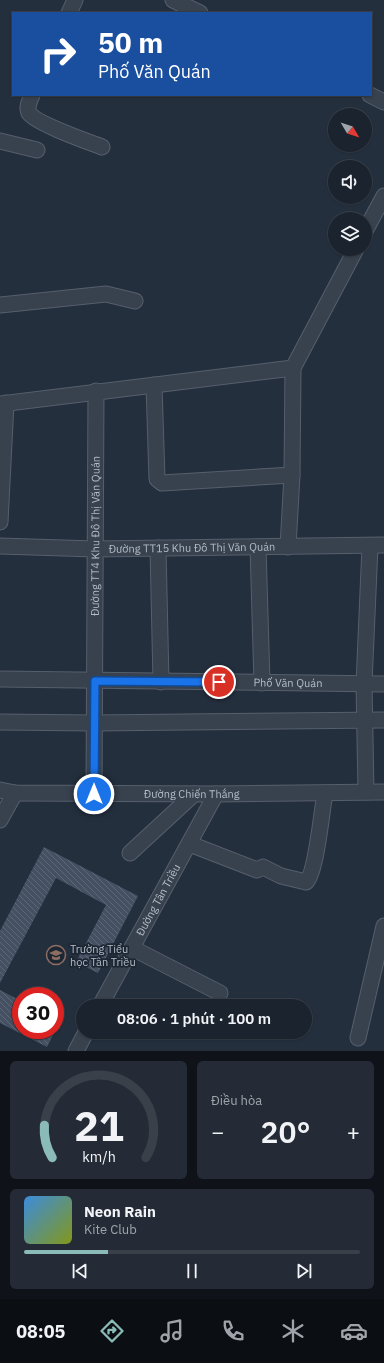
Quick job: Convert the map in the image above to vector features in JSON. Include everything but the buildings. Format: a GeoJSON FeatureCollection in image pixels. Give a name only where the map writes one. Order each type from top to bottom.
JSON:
{"type":"FeatureCollection","features":[{"type":"Feature","properties":{"kind":"street"},"geometry":{"type":"LineString","coordinates":[[69,12],[75,0]]}},
{"type":"Feature","properties":{"kind":"street"},"geometry":{"type":"LineString","coordinates":[[173,0],[198,12]]}},
{"type":"Feature","properties":{"kind":"street"},"geometry":{"type":"LineString","coordinates":[[32,96],[28,105],[30,114],[33,117],[102,147]]}},
{"type":"Feature","properties":{"kind":"street"},"geometry":{"type":"LineString","coordinates":[[372,96],[384,102]]}},
{"type":"Feature","properties":{"kind":"street"},"geometry":{"type":"LineString","coordinates":[[0,141],[37,150]]}},
{"type":"Feature","properties":{"kind":"street"},"geometry":{"type":"LineString","coordinates":[[372,218],[384,196]]}},
{"type":"Feature","properties":{"kind":"street"},"geometry":{"type":"LineString","coordinates":[[288,546],[292,476],[293,368],[352,256]]}},
{"type":"Feature","properties":{"kind":"street"},"geometry":{"type":"LineString","coordinates":[[0,305],[106,294],[135,301]]}},
{"type":"Feature","properties":{"kind":"street"},"geometry":{"type":"LineString","coordinates":[[0,522],[3,403],[293,368]]}},
{"type":"Feature","properties":{"kind":"street"},"geometry":{"type":"LineString","coordinates":[[154,385],[157,479],[162,483],[292,476]]}},
{"type":"Feature","properties":{"kind":"street","name":"Đường TT4 Khu Đô Thị Văn Quán"},"geometry":{"type":"LineString","coordinates":[[94,794],[96,391]]}},
{"type":"Feature","properties":{"kind":"street","name":"Đường TT15 Khu Đô Thị Văn Quán"},"geometry":{"type":"LineString","coordinates":[[0,546],[95,549],[377,546]]}},
{"type":"Feature","properties":{"kind":"street"},"geometry":{"type":"LineString","coordinates":[[366,792],[364,684],[377,546]]}},
{"type":"Feature","properties":{"kind":"street"},"geometry":{"type":"LineString","coordinates":[[258,547],[262,682]]}},
{"type":"Feature","properties":{"kind":"street"},"geometry":{"type":"LineString","coordinates":[[158,548],[162,682]]}},
{"type":"Feature","properties":{"kind":"street","name":"Phố Văn Quán"},"geometry":{"type":"LineString","coordinates":[[0,678],[95,681],[384,684]]}},
{"type":"Feature","properties":{"kind":"street"},"geometry":{"type":"LineString","coordinates":[[0,722],[94,723],[384,720]]}},
{"type":"Feature","properties":{"kind":"street","name":"Đường Chiến Thắng"},"geometry":{"type":"LineString","coordinates":[[0,790],[15,793],[94,794],[384,792]]}},
{"type":"Feature","properties":{"kind":"street"},"geometry":{"type":"LineString","coordinates":[[0,820],[15,793]]}},
{"type":"Feature","properties":{"kind":"street"},"geometry":{"type":"LineString","coordinates":[[190,844],[257,870],[263,867],[281,876],[306,882],[313,868],[325,793]]}},
{"type":"Feature","properties":{"kind":"street"},"geometry":{"type":"LineString","coordinates":[[130,853],[194,794]]}},
{"type":"Feature","properties":{"kind":"street","name":"Đường Tân Triều"},"geometry":{"type":"LineString","coordinates":[[104,999],[216,794]]}},
{"type":"Feature","properties":{"kind":"street"},"geometry":{"type":"LineString","coordinates":[[358,1038],[384,926]]}},
{"type":"Feature","properties":{"kind":"street"},"geometry":{"type":"LineString","coordinates":[[132,948],[220,993]]}},
{"type":"Feature","properties":{"kind":"street"},"geometry":{"type":"LineString","coordinates":[[76,1051],[82,1039]]}},
{"type":"Feature","properties":{"kind":"place","name":"Trường Tiểu học Tân Triều"},"geometry":{"type":"Point","coordinates":[56,955]}},
{"type":"Feature","properties":{"kind":"route"},"geometry":{"type":"LineString","coordinates":[[94,794],[95,681],[219,682]]}}]}
